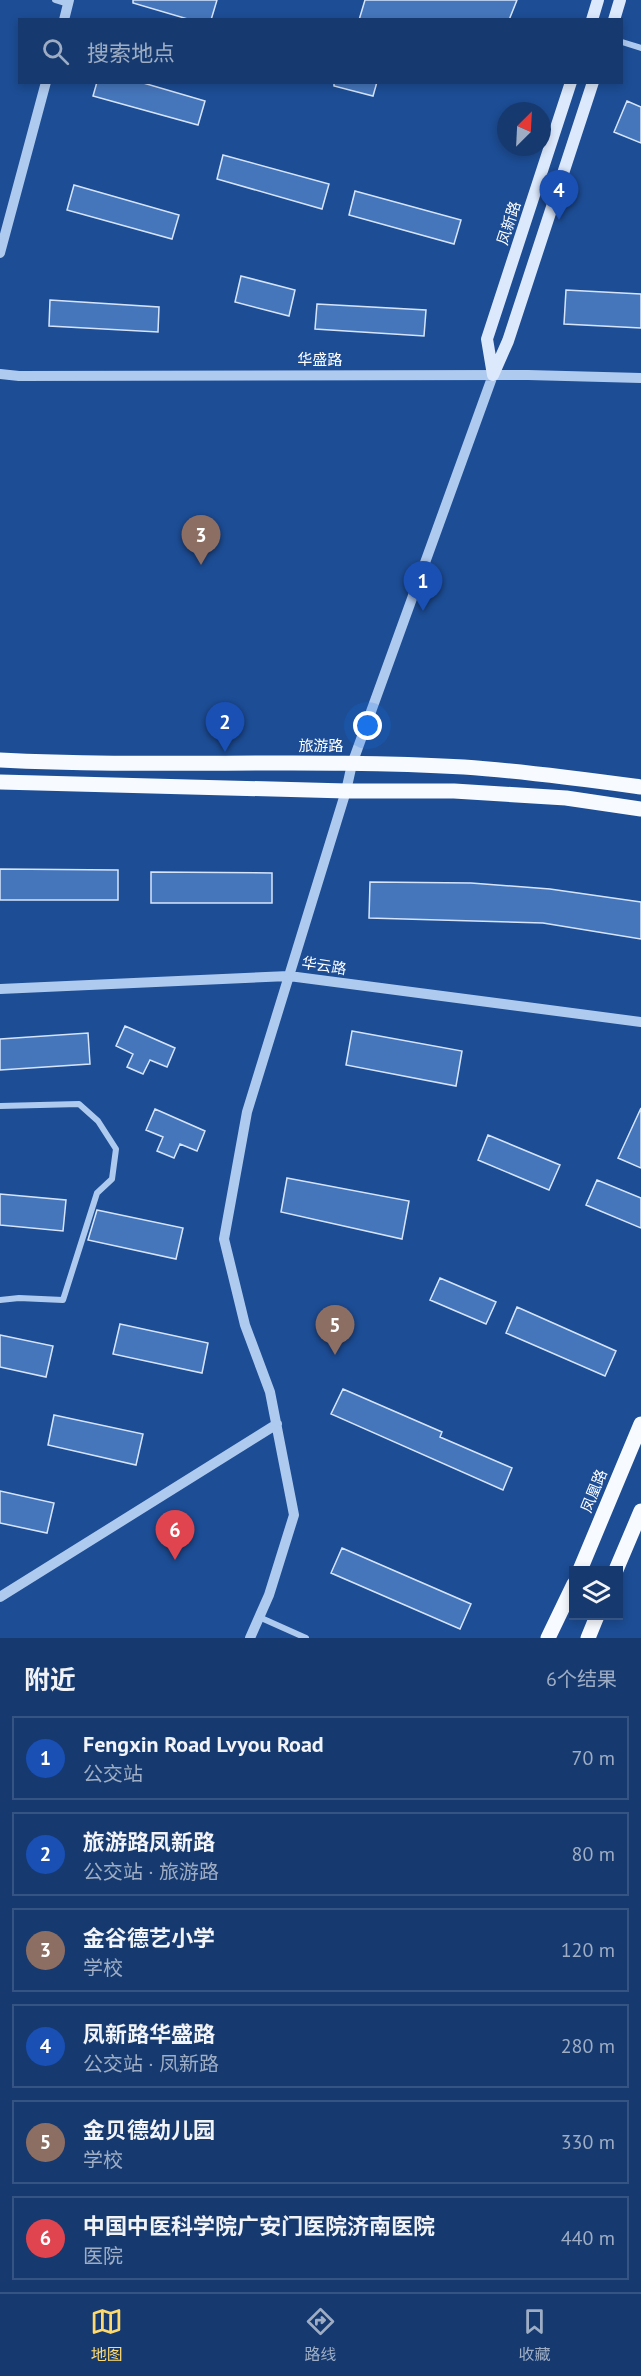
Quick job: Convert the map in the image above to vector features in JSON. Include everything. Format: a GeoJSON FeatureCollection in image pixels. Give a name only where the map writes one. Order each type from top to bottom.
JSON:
{"type":"FeatureCollection","features":[{"type":"Feature","properties":{"kind":"main road"},"geometry":{"type":"LineString","coordinates":[[593,18],[598,0]]}},
{"type":"Feature","properties":{"kind":"main road"},"geometry":{"type":"LineString","coordinates":[[615,18],[620,0]]}},
{"type":"Feature","properties":{"kind":"main road","name":"凤新路"},"geometry":{"type":"LineString","coordinates":[[493,375],[487,339],[570,84]]}},
{"type":"Feature","properties":{"kind":"main road"},"geometry":{"type":"LineString","coordinates":[[493,375],[508,341],[592,84]]}},
{"type":"Feature","properties":{"kind":"main road","name":"旅游路"},"geometry":{"type":"LineString","coordinates":[[0,760],[352,764],[465,768],[552,775],[641,787]]}},
{"type":"Feature","properties":{"kind":"main road"},"geometry":{"type":"LineString","coordinates":[[0,782],[465,792],[566,798],[641,808]]}},
{"type":"Feature","properties":{"kind":"main road","name":"凤凰路"},"geometry":{"type":"LineString","coordinates":[[582,1566],[641,1424]]}},
{"type":"Feature","properties":{"kind":"main road"},"geometry":{"type":"LineString","coordinates":[[618,1566],[641,1511]]}},
{"type":"Feature","properties":{"kind":"main road"},"geometry":{"type":"LineString","coordinates":[[548,1638],[569,1593]]}},
{"type":"Feature","properties":{"kind":"main road"},"geometry":{"type":"LineString","coordinates":[[588,1638],[595,1620]]}},
{"type":"Feature","properties":{"kind":"street"},"geometry":{"type":"LineString","coordinates":[[55,0],[68,2],[64,18]]}},
{"type":"Feature","properties":{"kind":"street"},"geometry":{"type":"LineString","coordinates":[[623,43],[641,48]]}},
{"type":"Feature","properties":{"kind":"street"},"geometry":{"type":"LineString","coordinates":[[0,253],[45,84]]}},
{"type":"Feature","properties":{"kind":"street","name":"华盛路"},"geometry":{"type":"LineString","coordinates":[[0,374],[19,376],[493,375],[641,378]]}},
{"type":"Feature","properties":{"kind":"street"},"geometry":{"type":"LineString","coordinates":[[250,1638],[269,1595],[294,1515],[270,1392],[244,1325],[224,1239],[247,1113],[346,791],[352,764],[493,375]]}},
{"type":"Feature","properties":{"kind":"street","name":"华云路"},"geometry":{"type":"LineString","coordinates":[[0,989],[289,976],[641,1022]]}},
{"type":"Feature","properties":{"kind":"street"},"geometry":{"type":"LineString","coordinates":[[0,1106],[79,1104],[98,1121],[116,1149],[112,1179],[97,1193],[63,1300],[19,1298],[0,1300]]}},
{"type":"Feature","properties":{"kind":"street"},"geometry":{"type":"LineString","coordinates":[[0,1597],[277,1424]]}},
{"type":"Feature","properties":{"kind":"street"},"geometry":{"type":"LineString","coordinates":[[259,1617],[306,1638]]}},
{"type":"Feature","properties":{"kind":"building"},"geometry":{"type":"Polygon","coordinates":[[[133,0],[217,0],[212,18],[184,18],[133,3],[133,0]]]}},
{"type":"Feature","properties":{"kind":"building"},"geometry":{"type":"Polygon","coordinates":[[[365,0],[517,0],[510,18],[360,18],[365,0]]]}},
{"type":"Feature","properties":{"kind":"building"},"geometry":{"type":"Polygon","coordinates":[[[96,84],[147,84],[205,101],[198,125],[93,96],[96,84]]]}},
{"type":"Feature","properties":{"kind":"building"},"geometry":{"type":"Polygon","coordinates":[[[334,84],[376,84],[373,96],[334,86],[334,84]]]}},
{"type":"Feature","properties":{"kind":"building"},"geometry":{"type":"Polygon","coordinates":[[[627,101],[641,107],[641,143],[614,132],[627,101]]]}},
{"type":"Feature","properties":{"kind":"building"},"geometry":{"type":"Polygon","coordinates":[[[223,155],[329,184],[322,209],[217,179],[223,155]]]}},
{"type":"Feature","properties":{"kind":"building"},"geometry":{"type":"Polygon","coordinates":[[[74,185],[179,215],[172,239],[67,210],[74,185]]]}},
{"type":"Feature","properties":{"kind":"building"},"geometry":{"type":"Polygon","coordinates":[[[355,191],[461,220],[454,244],[349,215],[355,191]]]}},
{"type":"Feature","properties":{"kind":"building"},"geometry":{"type":"Polygon","coordinates":[[[241,276],[295,290],[289,316],[235,302],[241,276]]]}},
{"type":"Feature","properties":{"kind":"building"},"geometry":{"type":"Polygon","coordinates":[[[566,290],[641,294],[641,328],[564,324],[566,290]]]}},
{"type":"Feature","properties":{"kind":"building"},"geometry":{"type":"Polygon","coordinates":[[[50,300],[159,307],[158,332],[49,326],[50,300]]]}},
{"type":"Feature","properties":{"kind":"building"},"geometry":{"type":"Polygon","coordinates":[[[317,304],[426,310],[424,336],[315,329],[317,304]]]}},
{"type":"Feature","properties":{"kind":"building"},"geometry":{"type":"Polygon","coordinates":[[[0,869],[118,870],[118,900],[0,900],[0,869]]]}},
{"type":"Feature","properties":{"kind":"building"},"geometry":{"type":"Polygon","coordinates":[[[151,872],[272,873],[272,903],[151,903],[151,872]]]}},
{"type":"Feature","properties":{"kind":"building"},"geometry":{"type":"Polygon","coordinates":[[[370,882],[471,883],[550,889],[641,902],[641,939],[543,923],[369,918],[370,882]]]}},
{"type":"Feature","properties":{"kind":"building"},"geometry":{"type":"Polygon","coordinates":[[[125,1026],[175,1048],[167,1067],[150,1060],[143,1074],[127,1067],[133,1054],[116,1046],[125,1026]]]}},
{"type":"Feature","properties":{"kind":"building"},"geometry":{"type":"Polygon","coordinates":[[[352,1031],[462,1051],[456,1086],[346,1065],[352,1031]]]}},
{"type":"Feature","properties":{"kind":"building"},"geometry":{"type":"Polygon","coordinates":[[[88,1033],[90,1064],[0,1070],[0,1039],[88,1033]]]}},
{"type":"Feature","properties":{"kind":"building"},"geometry":{"type":"Polygon","coordinates":[[[641,1108],[641,1168],[618,1158],[641,1108]]]}},
{"type":"Feature","properties":{"kind":"building"},"geometry":{"type":"Polygon","coordinates":[[[155,1109],[205,1131],[197,1151],[180,1144],[174,1158],[157,1151],[163,1137],[146,1130],[155,1109]]]}},
{"type":"Feature","properties":{"kind":"building"},"geometry":{"type":"Polygon","coordinates":[[[488,1135],[560,1165],[549,1190],[478,1160],[488,1135]]]}},
{"type":"Feature","properties":{"kind":"building"},"geometry":{"type":"Polygon","coordinates":[[[287,1178],[409,1201],[402,1239],[281,1212],[287,1178]]]}},
{"type":"Feature","properties":{"kind":"building"},"geometry":{"type":"Polygon","coordinates":[[[597,1180],[641,1198],[641,1228],[586,1205],[597,1180]]]}},
{"type":"Feature","properties":{"kind":"building"},"geometry":{"type":"Polygon","coordinates":[[[0,1194],[66,1200],[63,1231],[0,1225],[0,1194]]]}},
{"type":"Feature","properties":{"kind":"building"},"geometry":{"type":"Polygon","coordinates":[[[97,1210],[183,1228],[176,1259],[88,1240],[97,1210]]]}},
{"type":"Feature","properties":{"kind":"building"},"geometry":{"type":"Polygon","coordinates":[[[440,1278],[496,1302],[486,1324],[430,1300],[440,1278]]]}},
{"type":"Feature","properties":{"kind":"building"},"geometry":{"type":"Polygon","coordinates":[[[517,1307],[616,1351],[605,1376],[506,1333],[517,1307]]]}},
{"type":"Feature","properties":{"kind":"building"},"geometry":{"type":"Polygon","coordinates":[[[120,1324],[208,1343],[202,1373],[113,1354],[120,1324]]]}},
{"type":"Feature","properties":{"kind":"building"},"geometry":{"type":"Polygon","coordinates":[[[0,1335],[53,1346],[46,1377],[0,1367],[0,1335]]]}},
{"type":"Feature","properties":{"kind":"building"},"geometry":{"type":"Polygon","coordinates":[[[343,1389],[442,1432],[440,1437],[512,1468],[503,1490],[331,1414],[343,1389]]]}},
{"type":"Feature","properties":{"kind":"building"},"geometry":{"type":"Polygon","coordinates":[[[54,1415],[143,1434],[136,1465],[48,1445],[54,1415]]]}},
{"type":"Feature","properties":{"kind":"building"},"geometry":{"type":"Polygon","coordinates":[[[0,1491],[54,1503],[47,1533],[0,1523],[0,1491]]]}},
{"type":"Feature","properties":{"kind":"building"},"geometry":{"type":"Polygon","coordinates":[[[342,1548],[471,1604],[460,1629],[331,1573],[342,1548]]]}},
{"type":"Feature","properties":{"kind":"place","name":"凤新路华盛路"},"geometry":{"type":"Point","coordinates":[559,220]}},
{"type":"Feature","properties":{"kind":"place","name":"金谷德艺小学"},"geometry":{"type":"Point","coordinates":[201,565]}},
{"type":"Feature","properties":{"kind":"place","name":"Fengxin Road Lvyou Road"},"geometry":{"type":"Point","coordinates":[423,611]}},
{"type":"Feature","properties":{"kind":"place","name":"旅游路凤新路"},"geometry":{"type":"Point","coordinates":[225,752]}},
{"type":"Feature","properties":{"kind":"place","name":"金贝德幼儿园"},"geometry":{"type":"Point","coordinates":[335,1355]}},
{"type":"Feature","properties":{"kind":"place","name":"中国中医科学院广安门医院济南医院"},"geometry":{"type":"Point","coordinates":[175,1560]}}]}
